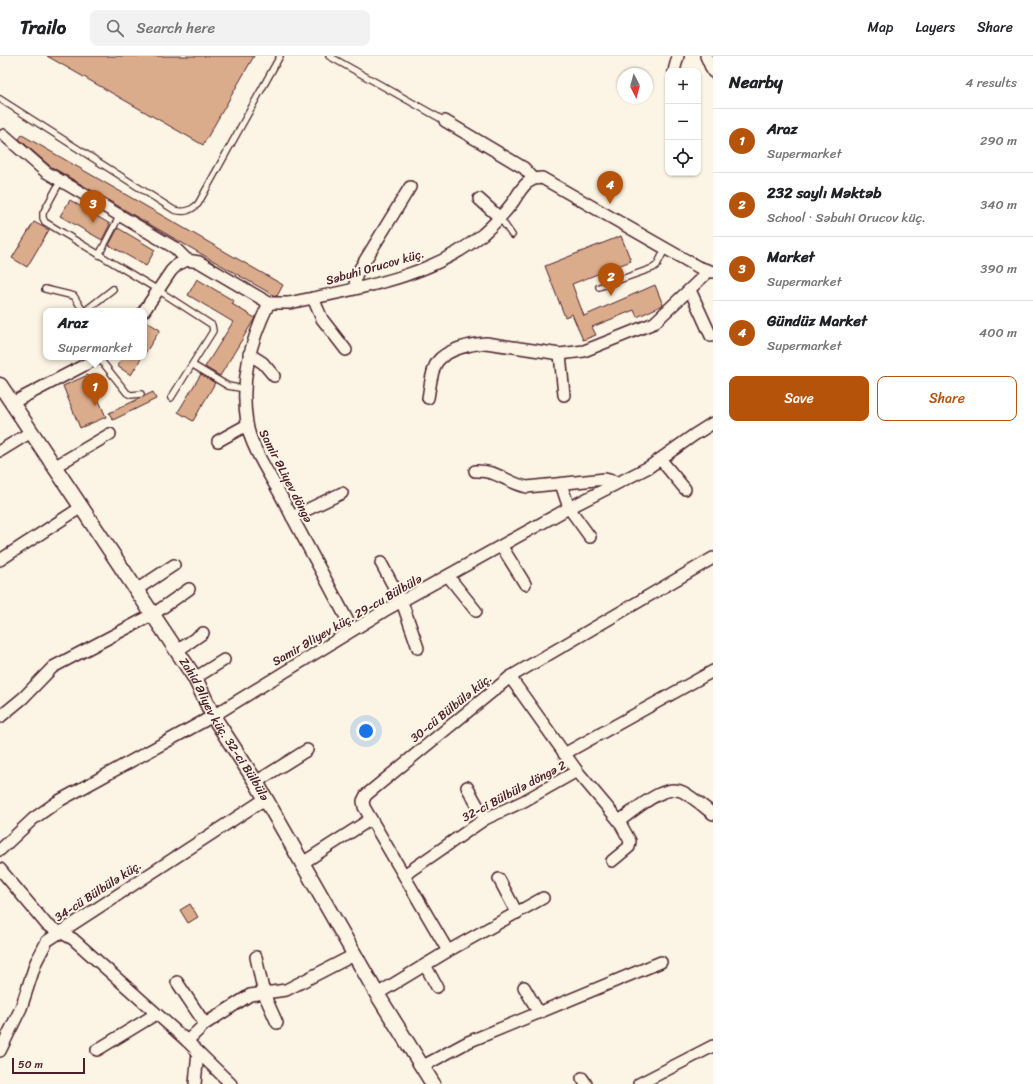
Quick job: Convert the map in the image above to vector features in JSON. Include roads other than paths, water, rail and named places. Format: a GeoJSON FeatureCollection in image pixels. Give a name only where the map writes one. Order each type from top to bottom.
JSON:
{"type":"FeatureCollection","features":[{"type":"Feature","properties":{"kind":"street"},"geometry":{"type":"LineString","coordinates":[[675,68],[678,56]]}},
{"type":"Feature","properties":{"kind":"street"},"geometry":{"type":"LineString","coordinates":[[706,56],[713,72]]}},
{"type":"Feature","properties":{"kind":"street"},"geometry":{"type":"LineString","coordinates":[[428,398],[437,362],[447,354],[477,344],[486,343],[560,354],[584,351],[654,323],[711,272],[665,249],[547,179],[534,179],[524,168],[445,121]]}},
{"type":"Feature","properties":{"kind":"street"},"geometry":{"type":"LineString","coordinates":[[4,135],[46,172],[175,248],[187,260],[177,265],[171,271],[146,308]]}},
{"type":"Feature","properties":{"kind":"street","name":"Səbuhi Orucov küç."},"geometry":{"type":"LineString","coordinates":[[187,260],[199,262],[269,303],[282,304],[313,298],[389,279],[442,260],[472,242],[500,218],[524,186],[534,179]]}},
{"type":"Feature","properties":{"kind":"street"},"geometry":{"type":"LineString","coordinates":[[355,288],[356,275],[410,187]]}},
{"type":"Feature","properties":{"kind":"street"},"geometry":{"type":"LineString","coordinates":[[478,198],[500,218]]}},
{"type":"Feature","properties":{"kind":"street"},"geometry":{"type":"LineString","coordinates":[[690,290],[711,336]]}},
{"type":"Feature","properties":{"kind":"street"},"geometry":{"type":"LineString","coordinates":[[313,298],[322,319],[346,350]]}},
{"type":"Feature","properties":{"kind":"street","name":"Samir ƏLiyev döngə"},"geometry":{"type":"LineString","coordinates":[[269,303],[260,322],[249,354],[245,389],[247,425],[259,456],[352,629]]}},
{"type":"Feature","properties":{"kind":"street"},"geometry":{"type":"LineString","coordinates":[[249,354],[263,363],[274,376]]}},
{"type":"Feature","properties":{"kind":"street"},"geometry":{"type":"LineString","coordinates":[[560,354],[564,395]]}},
{"type":"Feature","properties":{"kind":"street"},"geometry":{"type":"LineString","coordinates":[[4,394],[92,360]]}},
{"type":"Feature","properties":{"kind":"street","name":"Zahid Əliyev küç. 32-ci Bülbülə"},"geometry":{"type":"LineString","coordinates":[[4,394],[195,678],[213,716],[256,782],[301,864],[354,955],[433,1084]]}},
{"type":"Feature","properties":{"kind":"street","name":"Samir Əliyev küç. 29-cu Bülbülə"},"geometry":{"type":"LineString","coordinates":[[0,850],[33,820],[57,802],[213,716],[352,629],[502,547],[569,508],[661,460],[694,435],[713,423]]}},
{"type":"Feature","properties":{"kind":"street"},"geometry":{"type":"LineString","coordinates":[[218,441],[247,425]]}},
{"type":"Feature","properties":{"kind":"street"},"geometry":{"type":"LineString","coordinates":[[0,451],[30,432]]}},
{"type":"Feature","properties":{"kind":"street"},"geometry":{"type":"LineString","coordinates":[[54,467],[110,434]]}},
{"type":"Feature","properties":{"kind":"street"},"geometry":{"type":"LineString","coordinates":[[661,460],[684,489]]}},
{"type":"Feature","properties":{"kind":"street"},"geometry":{"type":"LineString","coordinates":[[475,471],[486,470],[501,475],[519,486],[527,488],[605,479],[613,481],[613,485]]}},
{"type":"Feature","properties":{"kind":"street"},"geometry":{"type":"LineString","coordinates":[[561,484],[569,508],[590,537]]}},
{"type":"Feature","properties":{"kind":"street"},"geometry":{"type":"LineString","coordinates":[[292,517],[342,493]]}},
{"type":"Feature","properties":{"kind":"street"},"geometry":{"type":"LineString","coordinates":[[0,560],[80,508]]}},
{"type":"Feature","properties":{"kind":"street"},"geometry":{"type":"LineString","coordinates":[[502,547],[525,584]]}},
{"type":"Feature","properties":{"kind":"street","name":"30-cü Bülbülə küç."},"geometry":{"type":"LineString","coordinates":[[448,951],[371,819],[363,801],[366,795],[510,677],[713,558]]}},
{"type":"Feature","properties":{"kind":"street"},"geometry":{"type":"LineString","coordinates":[[382,563],[402,602],[418,648]]}},
{"type":"Feature","properties":{"kind":"street"},"geometry":{"type":"LineString","coordinates":[[136,590],[174,565]]}},
{"type":"Feature","properties":{"kind":"street"},"geometry":{"type":"LineString","coordinates":[[448,576],[476,611]]}},
{"type":"Feature","properties":{"kind":"street"},"geometry":{"type":"LineString","coordinates":[[0,717],[23,698],[53,666],[152,615],[189,589]]}},
{"type":"Feature","properties":{"kind":"street"},"geometry":{"type":"LineString","coordinates":[[177,651],[203,633]]}},
{"type":"Feature","properties":{"kind":"street"},"geometry":{"type":"LineString","coordinates":[[195,678],[224,660]]}},
{"type":"Feature","properties":{"kind":"street","name":"32-ci Bülbülə döngə 2"},"geometry":{"type":"LineString","coordinates":[[564,754],[713,671]]}},
{"type":"Feature","properties":{"kind":"street"},"geometry":{"type":"LineString","coordinates":[[510,677],[577,772],[619,821],[630,841],[629,847],[612,861]]}},
{"type":"Feature","properties":{"kind":"street"},"geometry":{"type":"LineString","coordinates":[[256,782],[307,750]]}},
{"type":"Feature","properties":{"kind":"street","name":"32-ci Bülbülə döngə 2"},"geometry":{"type":"LineString","coordinates":[[404,875],[485,818],[524,801],[577,772]]}},
{"type":"Feature","properties":{"kind":"street"},"geometry":{"type":"LineString","coordinates":[[467,787],[485,818]]}},
{"type":"Feature","properties":{"kind":"street"},"geometry":{"type":"LineString","coordinates":[[619,821],[661,792],[672,790],[682,791],[713,814]]}},
{"type":"Feature","properties":{"kind":"street","name":"34-cü Bülbülə küç."},"geometry":{"type":"LineString","coordinates":[[0,1051],[22,1008],[36,962],[47,941],[60,931],[265,799]]}},
{"type":"Feature","properties":{"kind":"street"},"geometry":{"type":"LineString","coordinates":[[301,864],[371,819]]}},
{"type":"Feature","properties":{"kind":"street"},"geometry":{"type":"LineString","coordinates":[[0,869],[38,917],[47,925],[74,939],[187,1041],[231,1084]]}},
{"type":"Feature","properties":{"kind":"street"},"geometry":{"type":"LineString","coordinates":[[499,879],[517,913]]}},
{"type":"Feature","properties":{"kind":"street"},"geometry":{"type":"LineString","coordinates":[[377,994],[448,951],[543,898]]}},
{"type":"Feature","properties":{"kind":"street"},"geometry":{"type":"LineString","coordinates":[[187,1041],[205,1024],[250,995],[286,990],[354,955]]}},
{"type":"Feature","properties":{"kind":"street"},"geometry":{"type":"LineString","coordinates":[[256,957],[264,994],[277,1023]]}},
{"type":"Feature","properties":{"kind":"street"},"geometry":{"type":"LineString","coordinates":[[423,1066],[468,1042],[661,962]]}},
{"type":"Feature","properties":{"kind":"street"},"geometry":{"type":"LineString","coordinates":[[425,965],[437,987]]}},
{"type":"Feature","properties":{"kind":"street"},"geometry":{"type":"LineString","coordinates":[[176,982],[205,1024]]}},
{"type":"Feature","properties":{"kind":"street"},"geometry":{"type":"LineString","coordinates":[[524,987],[538,1012]]}},
{"type":"Feature","properties":{"kind":"street"},"geometry":{"type":"LineString","coordinates":[[97,1050],[156,1014]]}},
{"type":"Feature","properties":{"kind":"street"},"geometry":{"type":"LineString","coordinates":[[639,1084],[713,1046]]}},
{"type":"Feature","properties":{"kind":"street"},"geometry":{"type":"LineString","coordinates":[[194,1084],[198,1052]]}},
{"type":"Feature","properties":{"kind":"lane"},"geometry":{"type":"LineString","coordinates":[[0,99],[174,210],[182,212],[189,211],[198,204],[280,56]]}},
{"type":"Feature","properties":{"kind":"lane"},"geometry":{"type":"LineString","coordinates":[[329,56],[445,121]]}},
{"type":"Feature","properties":{"kind":"lane"},"geometry":{"type":"LineString","coordinates":[[61,180],[43,213],[45,222],[158,290],[212,325],[214,328],[172,398]]}},
{"type":"Feature","properties":{"kind":"lane"},"geometry":{"type":"LineString","coordinates":[[100,254],[120,215]]}},
{"type":"Feature","properties":{"kind":"lane"},"geometry":{"type":"LineString","coordinates":[[500,218],[512,235]]}},
{"type":"Feature","properties":{"kind":"lane"},"geometry":{"type":"LineString","coordinates":[[599,287],[653,268],[665,249]]}},
{"type":"Feature","properties":{"kind":"lane"},"geometry":{"type":"LineString","coordinates":[[45,289],[74,296],[82,308]]}},
{"type":"Feature","properties":{"kind":"lane"},"geometry":{"type":"LineString","coordinates":[[88,308],[113,289]]}},
{"type":"Feature","properties":{"kind":"lane"},"geometry":{"type":"LineString","coordinates":[[102,360],[127,393],[141,394]]}},
{"type":"Feature","properties":{"kind":"lane"},"geometry":{"type":"LineString","coordinates":[[193,365],[228,386],[245,389]]}},
{"type":"Feature","properties":{"kind":"place","name":"Gündüz Market"},"geometry":{"type":"Point","coordinates":[610,204]}},
{"type":"Feature","properties":{"kind":"place","name":"Market"},"geometry":{"type":"Point","coordinates":[93,223]}},
{"type":"Feature","properties":{"kind":"place","name":"232 saylı Məktəb"},"geometry":{"type":"Point","coordinates":[611,296]}},
{"type":"Feature","properties":{"kind":"place","name":"Araz"},"geometry":{"type":"Point","coordinates":[95,406]}}]}
